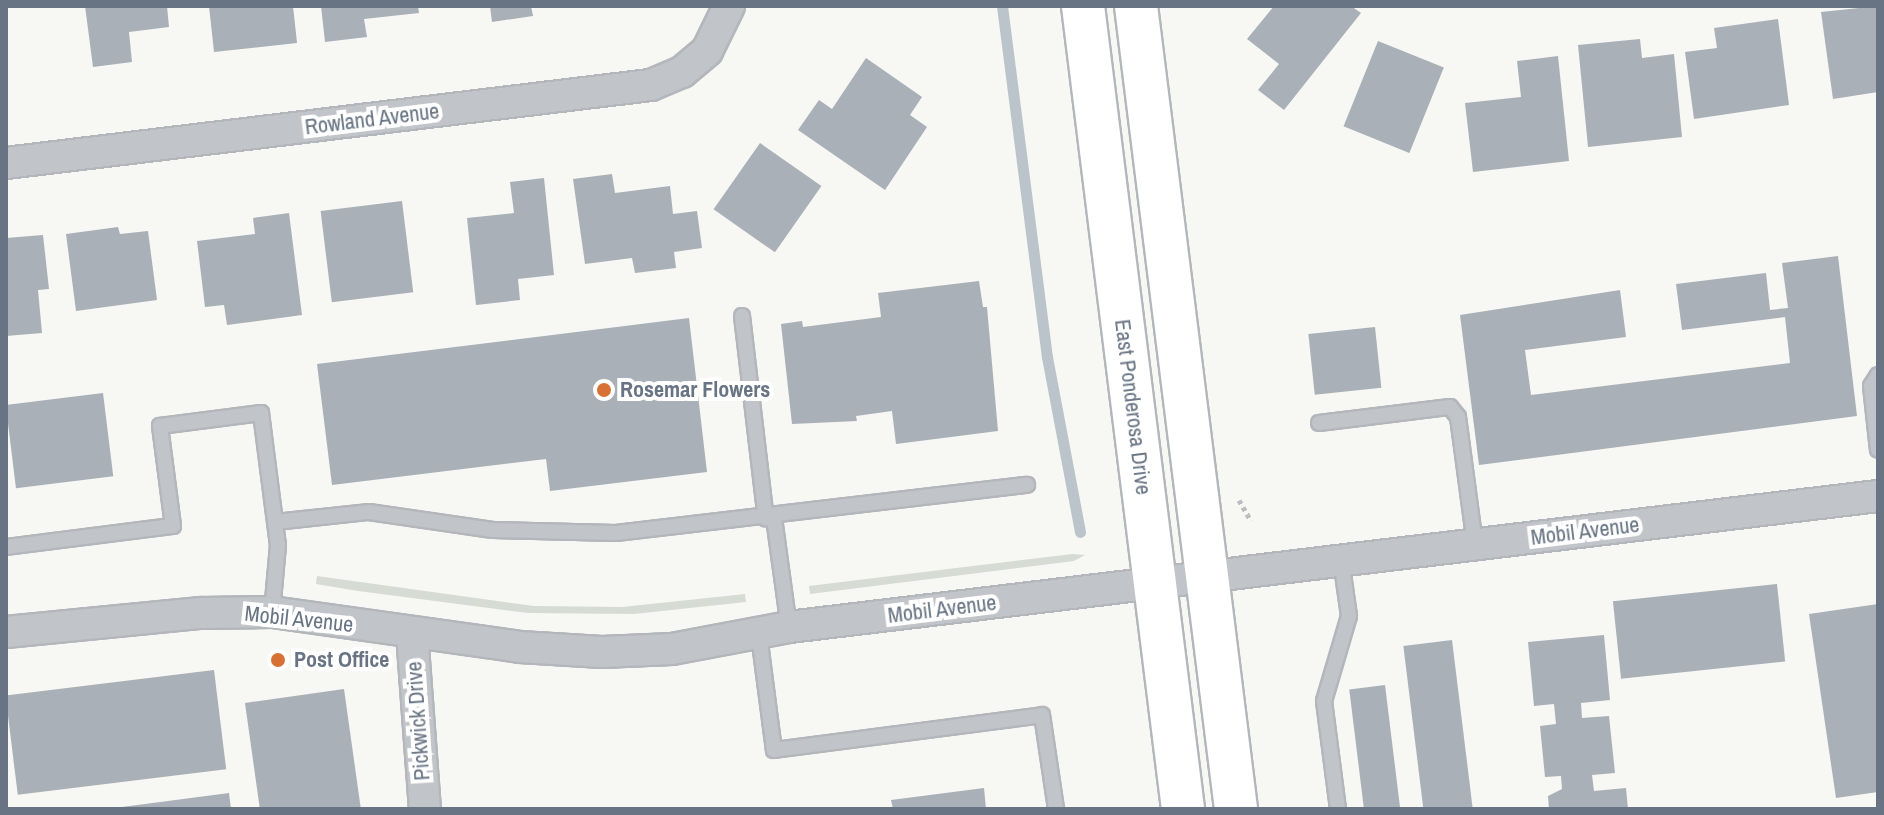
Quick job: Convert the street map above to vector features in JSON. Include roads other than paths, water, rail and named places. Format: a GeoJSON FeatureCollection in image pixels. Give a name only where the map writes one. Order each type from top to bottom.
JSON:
{"type":"FeatureCollection","features":[{"type":"Feature","properties":{"kind":"main road","name":"East Ponderosa Drive"},"geometry":{"type":"LineString","coordinates":[[1083,6],[1183,809]]}},
{"type":"Feature","properties":{"kind":"main road"},"geometry":{"type":"LineString","coordinates":[[1136,6],[1236,809]]}},
{"type":"Feature","properties":{"kind":"street","name":"Rowland Avenue"},"geometry":{"type":"LineString","coordinates":[[6,163],[651,85],[682,72],[724,20]]}},
{"type":"Feature","properties":{"kind":"street","name":"Mobil Avenue"},"geometry":{"type":"LineString","coordinates":[[6,632],[201,613],[272,612],[412,633],[602,652],[672,649],[789,627],[1878,496]]}},
{"type":"Feature","properties":{"kind":"street","name":"Pickwick Drive"},"geometry":{"type":"LineString","coordinates":[[412,633],[425,809]]}},
{"type":"Feature","properties":{"kind":"lane"},"geometry":{"type":"LineString","coordinates":[[742,316],[770,519],[789,627]]}},
{"type":"Feature","properties":{"kind":"lane"},"geometry":{"type":"LineString","coordinates":[[1878,375],[1871,386],[1878,450]]}},
{"type":"Feature","properties":{"kind":"lane"},"geometry":{"type":"LineString","coordinates":[[1319,423],[1450,407],[1458,417],[1475,544]]}},
{"type":"Feature","properties":{"kind":"lane"},"geometry":{"type":"LineString","coordinates":[[6,547],[173,526],[160,426],[261,413],[275,522],[272,612]]}},
{"type":"Feature","properties":{"kind":"lane"},"geometry":{"type":"LineString","coordinates":[[275,522],[369,512],[493,530],[593,533],[770,519],[1027,485]]}},
{"type":"Feature","properties":{"kind":"lane"},"geometry":{"type":"LineString","coordinates":[[1338,809],[1324,701],[1349,616],[1341,559]]}},
{"type":"Feature","properties":{"kind":"lane"},"geometry":{"type":"LineString","coordinates":[[759,635],[774,750],[1042,715],[1056,809]]}},
{"type":"Feature","properties":{"kind":"waterway"},"geometry":{"type":"LineString","coordinates":[[1002,6],[1047,357],[1080,532]]}},
{"type":"Feature","properties":{"kind":"place","name":"Rosemar Flowers"},"geometry":{"type":"Point","coordinates":[604,390]}},
{"type":"Feature","properties":{"kind":"place","name":"Post Office"},"geometry":{"type":"Point","coordinates":[278,660]}}]}
